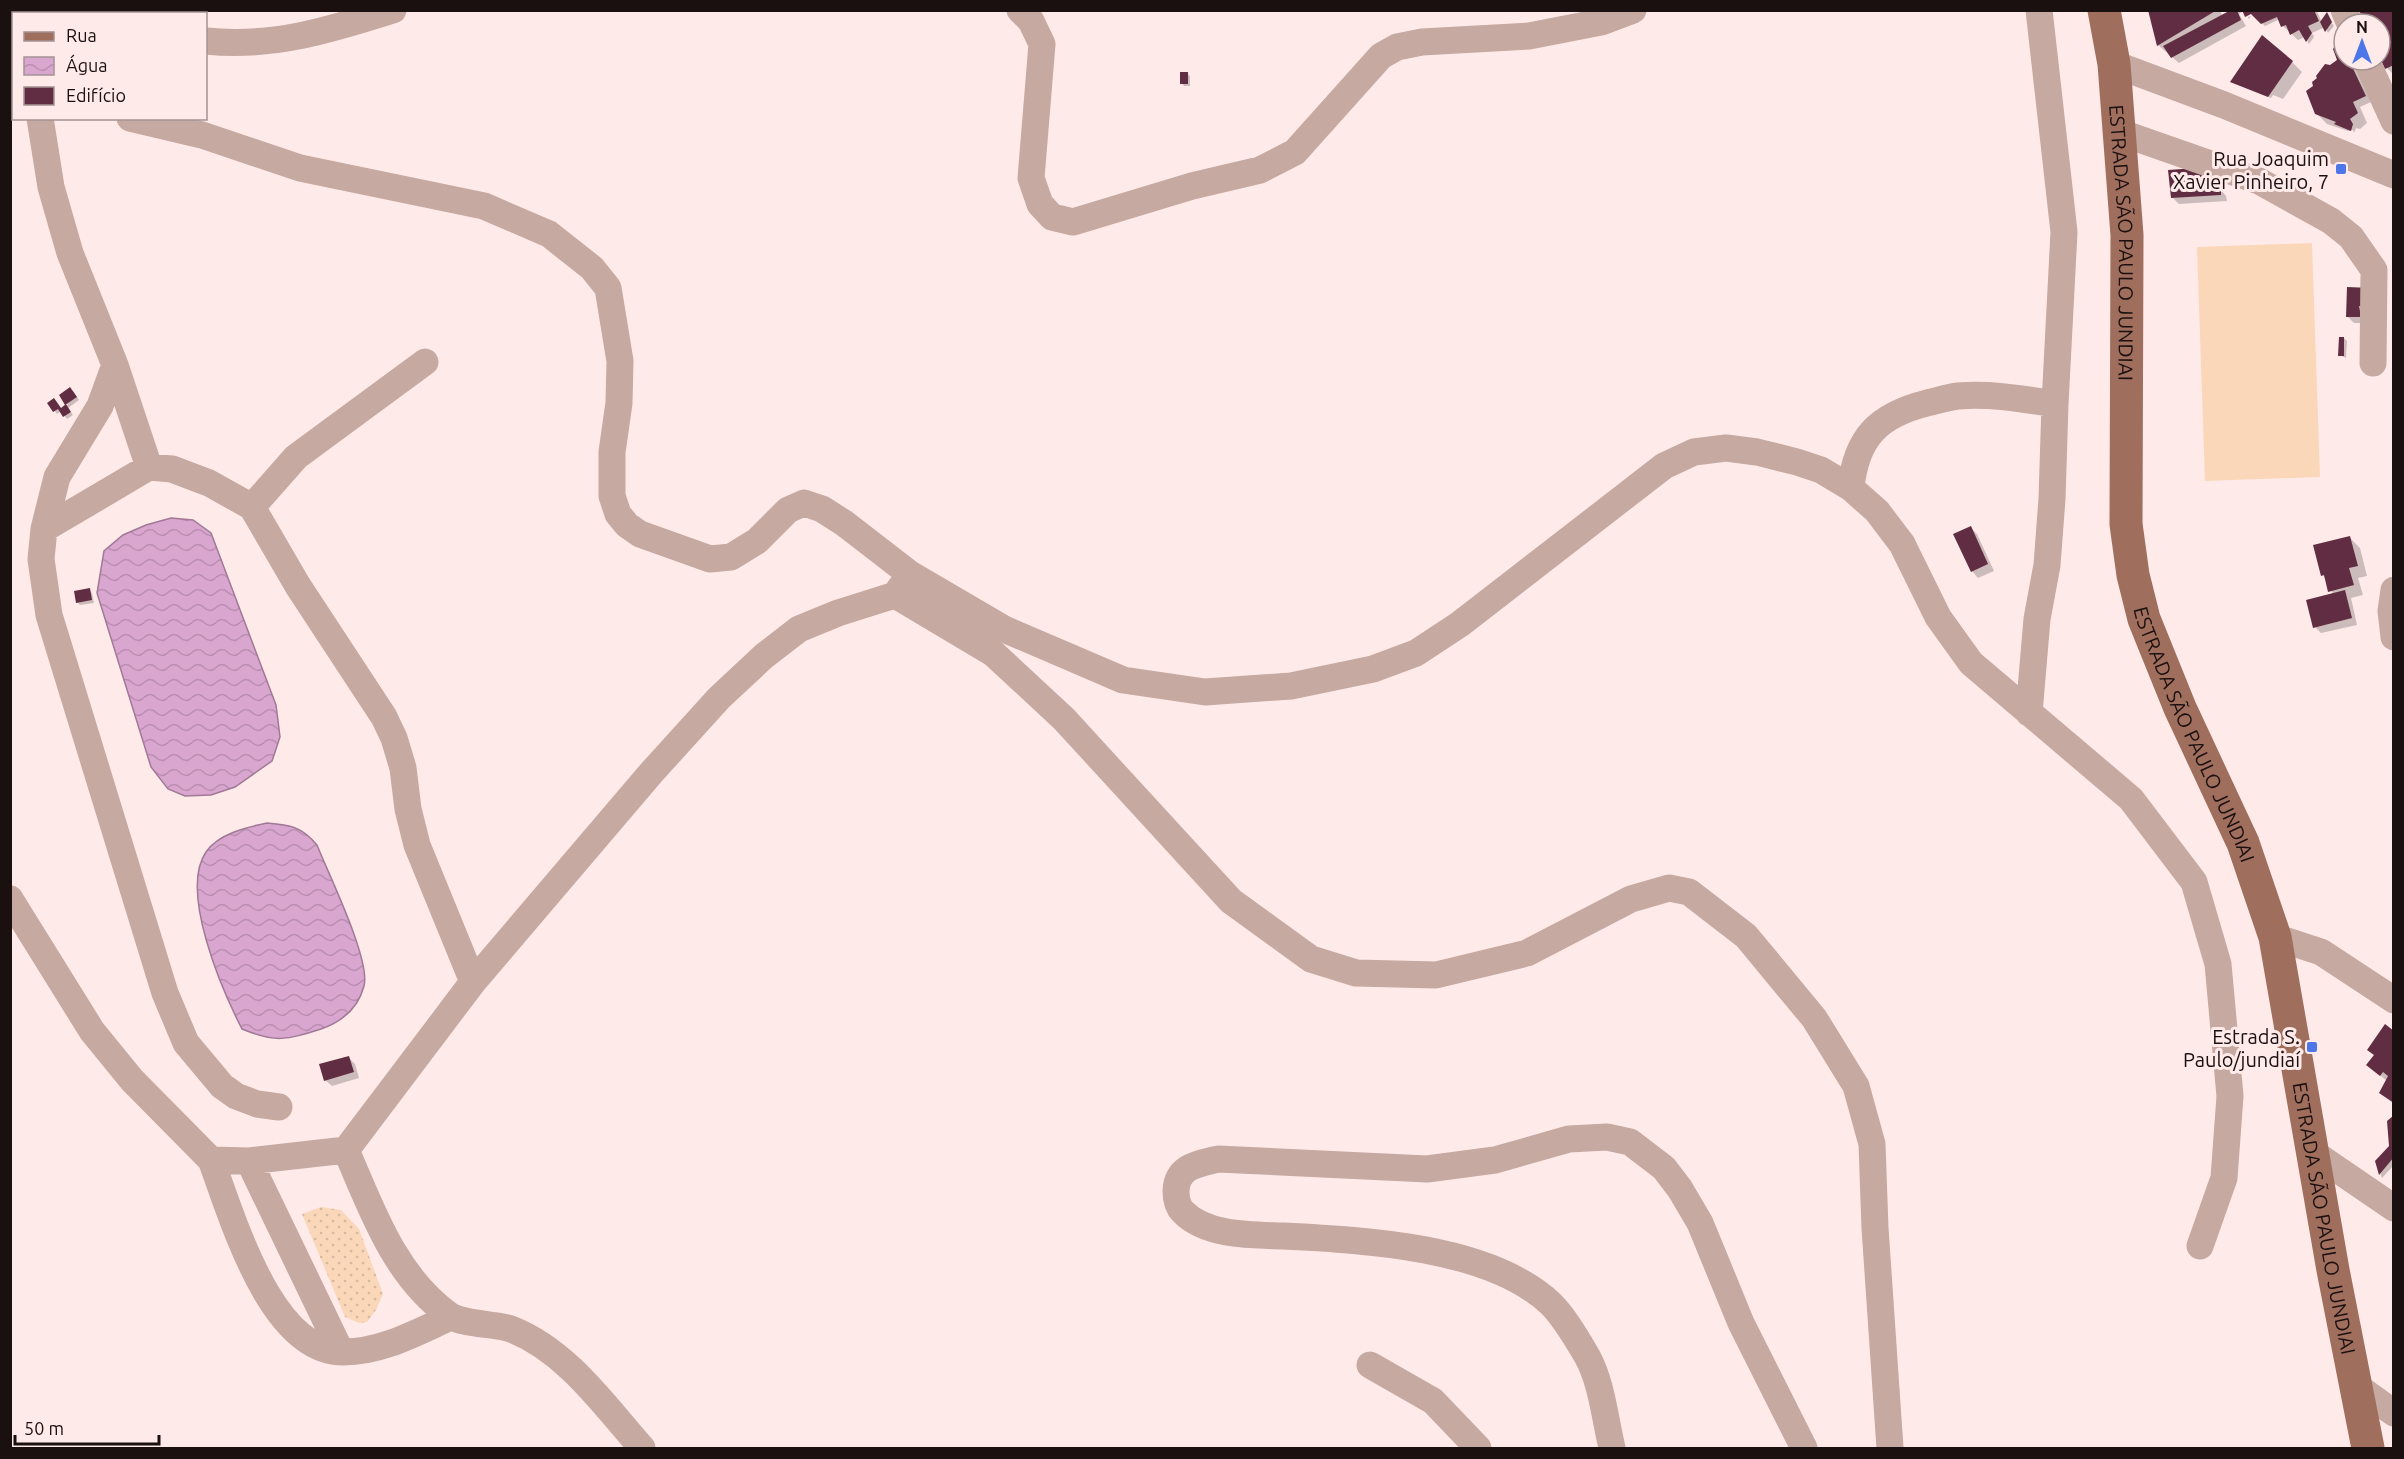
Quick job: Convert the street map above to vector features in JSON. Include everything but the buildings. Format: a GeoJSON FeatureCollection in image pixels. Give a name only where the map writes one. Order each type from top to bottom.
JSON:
{"type":"FeatureCollection","features":[{"type":"Feature","properties":{"kind":"main road","name":"ESTRADA SÃO PAULO JUNDIAI"},"geometry":{"type":"LineString","coordinates":[[2104,10],[2114,64],[2127,235],[2127,524],[2133,575],[2144,619],[2180,708],[2243,843],[2276,937],[2312,1152],[2368,1449]]}},
{"type":"Feature","properties":{"kind":"street"},"geometry":{"type":"LineString","coordinates":[[207,41],[263,43],[310,34],[393,10]]}},
{"type":"Feature","properties":{"kind":"street"},"geometry":{"type":"LineString","coordinates":[[1020,10],[1031,21],[1042,44],[1031,178],[1040,204],[1052,217],[1073,222],[1191,186],[1260,170],[1295,152],[1381,56],[1396,47],[1422,42],[1529,36],[1601,21],[1633,10]]}},
{"type":"Feature","properties":{"kind":"street"},"geometry":{"type":"LineString","coordinates":[[2029,713],[2037,619],[2047,565],[2052,499],[2064,232],[2039,10]]}},
{"type":"Feature","properties":{"kind":"street"},"geometry":{"type":"LineString","coordinates":[[2114,64],[2224,105],[2394,176]]}},
{"type":"Feature","properties":{"kind":"street"},"geometry":{"type":"LineString","coordinates":[[2372,72],[2394,121]]}},
{"type":"Feature","properties":{"kind":"street"},"geometry":{"type":"LineString","coordinates":[[40,120],[51,187],[70,253],[116,365],[149,467]]}},
{"type":"Feature","properties":{"kind":"street"},"geometry":{"type":"LineString","coordinates":[[138,120],[202,135],[300,168],[484,206],[549,234],[592,268],[608,288],[615,319],[620,379],[612,452],[612,496],[618,514],[627,525],[640,534],[710,559],[731,557],[757,541],[788,510],[804,503],[822,509],[844,523],[902,585],[994,654],[1064,719],[1231,901],[1311,959],[1356,973],[1436,975],[1527,953],[1631,899],[1669,888],[1689,892],[1746,936],[1814,1018],[1856,1086],[1872,1144],[1875,1228],[1890,1449]]}},
{"type":"Feature","properties":{"kind":"street"},"geometry":{"type":"LineString","coordinates":[[2119,132],[2259,181],[2331,221],[2350,237],[2374,270],[2373,363]]}},
{"type":"Feature","properties":{"kind":"street"},"geometry":{"type":"LineString","coordinates":[[252,507],[296,457],[425,362]]}},
{"type":"Feature","properties":{"kind":"street"},"geometry":{"type":"LineString","coordinates":[[116,365],[100,406],[57,477],[45,529],[41,559],[49,615],[165,993],[186,1043],[222,1086],[236,1096],[256,1104],[279,1107]]}},
{"type":"Feature","properties":{"kind":"street"},"geometry":{"type":"LineString","coordinates":[[1851,488],[1852,475],[1860,450],[1870,432],[1885,419],[1904,409],[1957,396],[2008,397],[2055,404]]}},
{"type":"Feature","properties":{"kind":"street"},"geometry":{"type":"LineString","coordinates":[[211,1160],[249,1161],[346,1150],[473,982],[651,773],[719,698],[764,656],[798,629],[902,585],[1123,680],[1205,692],[1291,686],[1373,669],[1416,653],[1469,617],[1664,466],[1694,452],[1726,448],[1757,452],[1821,470],[1851,488],[1877,511],[1902,544],[1938,617],[1971,663],[2131,799],[2194,882],[2218,964],[2230,1096],[2224,1178],[2200,1246]]}},
{"type":"Feature","properties":{"kind":"street"},"geometry":{"type":"LineString","coordinates":[[45,529],[149,467],[172,469],[209,483],[252,507],[298,586],[384,717],[394,738],[404,768],[408,809],[417,845],[473,982]]}},
{"type":"Feature","properties":{"kind":"street"},"geometry":{"type":"LineString","coordinates":[[2394,590],[2391,611],[2394,637]]}},
{"type":"Feature","properties":{"kind":"street"},"geometry":{"type":"LineString","coordinates":[[10,899],[92,1031],[132,1080],[211,1160],[249,1261],[276,1309],[294,1330],[317,1346],[341,1352],[362,1351],[393,1343],[451,1317]]}},
{"type":"Feature","properties":{"kind":"street"},"geometry":{"type":"LineString","coordinates":[[2276,937],[2321,952],[2394,1000]]}},
{"type":"Feature","properties":{"kind":"street"},"geometry":{"type":"LineString","coordinates":[[1612,1449],[1602,1401],[1588,1358],[1552,1305],[1511,1275],[1459,1258],[1407,1248],[1341,1240],[1231,1232],[1205,1226],[1185,1214],[1178,1206],[1177,1180],[1184,1170],[1192,1165],[1218,1159],[1427,1169],[1495,1160],[1569,1138],[1606,1137],[1630,1142],[1664,1168],[1680,1189],[1700,1223],[1741,1323],[1804,1449]]}},
{"type":"Feature","properties":{"kind":"street"},"geometry":{"type":"LineString","coordinates":[[346,1150],[385,1237],[417,1287],[451,1317],[510,1329],[542,1344],[578,1375],[642,1449]]}},
{"type":"Feature","properties":{"kind":"street"},"geometry":{"type":"LineString","coordinates":[[2312,1152],[2394,1208]]}},
{"type":"Feature","properties":{"kind":"street"},"geometry":{"type":"LineString","coordinates":[[249,1161],[341,1352]]}},
{"type":"Feature","properties":{"kind":"street"},"geometry":{"type":"LineString","coordinates":[[1370,1365],[1433,1401],[1478,1449]]}},
{"type":"Feature","properties":{"kind":"street"},"geometry":{"type":"LineString","coordinates":[[2355,1385],[2394,1413]]}},
{"type":"Feature","properties":{"kind":"shaded area"},"geometry":{"type":"Polygon","coordinates":[[[2312,243],[2320,477],[2205,481],[2197,247],[2312,243]]]}},
{"type":"Feature","properties":{"kind":"shaded area"},"geometry":{"type":"Polygon","coordinates":[[[321,1207],[341,1210],[359,1229],[383,1294],[376,1310],[367,1322],[359,1323],[345,1317],[302,1214],[321,1207]]]}},
{"type":"Feature","properties":{"kind":"water"},"geometry":{"type":"Polygon","coordinates":[[[171,518],[193,520],[211,533],[276,705],[280,737],[272,761],[235,787],[211,795],[185,796],[168,789],[151,767],[97,593],[104,551],[123,535],[171,518]]]}},
{"type":"Feature","properties":{"kind":"water"},"geometry":{"type":"Polygon","coordinates":[[[267,823],[300,830],[317,845],[355,937],[364,974],[361,994],[348,1014],[321,1029],[290,1038],[273,1038],[242,1029],[224,990],[206,940],[197,891],[199,869],[211,846],[234,832],[267,823]]]}},
{"type":"Feature","properties":{"kind":"place","name":"Rua Joaquim Xavier Pinheiro, 7"},"geometry":{"type":"Point","coordinates":[2341,169]}},
{"type":"Feature","properties":{"kind":"place","name":"Estrada S. Paulo/jundiaí"},"geometry":{"type":"Point","coordinates":[2312,1047]}}]}
